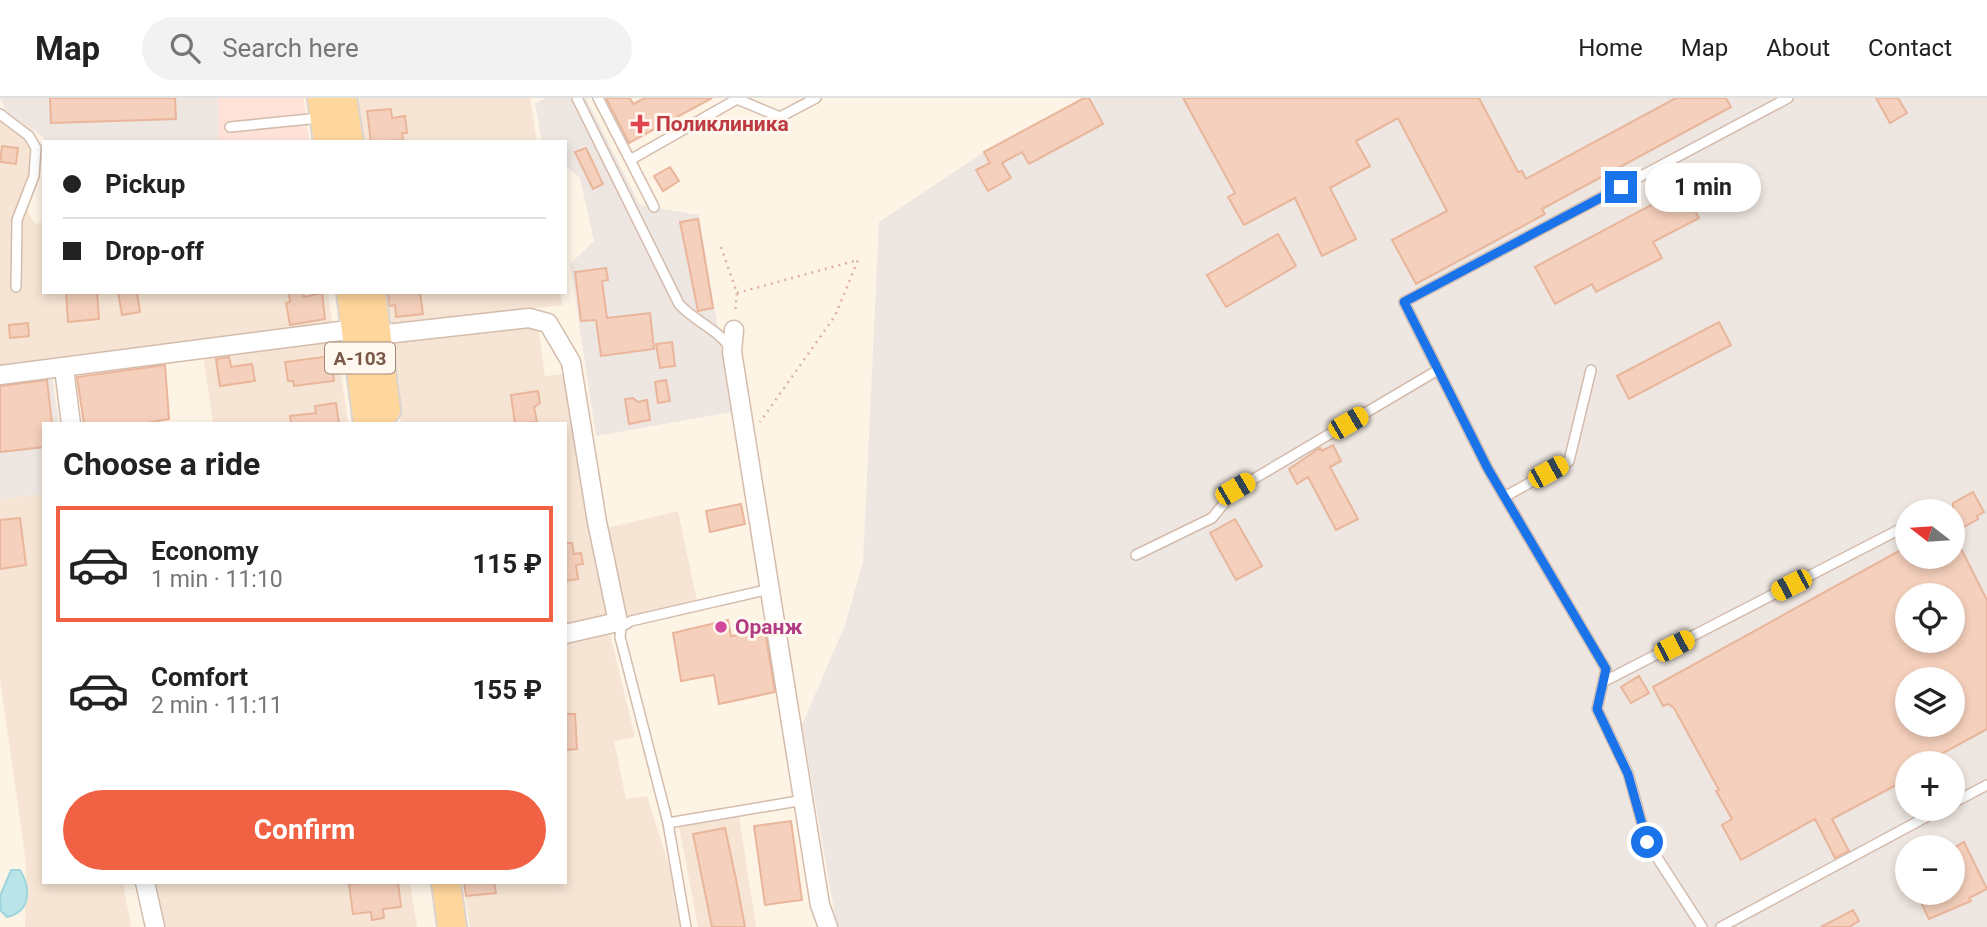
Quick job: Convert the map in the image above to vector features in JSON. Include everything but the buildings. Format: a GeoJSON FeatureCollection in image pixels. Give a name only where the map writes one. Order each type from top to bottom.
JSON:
{"type":"FeatureCollection","features":[{"type":"Feature","properties":{"kind":"main road"},"geometry":{"type":"LineString","coordinates":[[329,114],[348,140]]}},
{"type":"Feature","properties":{"kind":"main road","name":"А-103"},"geometry":{"type":"LineString","coordinates":[[352,294],[366,332],[387,422]]}},
{"type":"Feature","properties":{"kind":"main road","name":"А-103"},"geometry":{"type":"LineString","coordinates":[[368,422],[366,332],[371,294]]}},
{"type":"Feature","properties":{"kind":"main road"},"geometry":{"type":"LineString","coordinates":[[430,884],[436,927]]}},
{"type":"Feature","properties":{"kind":"main road"},"geometry":{"type":"LineString","coordinates":[[446,884],[452,927]]}},
{"type":"Feature","properties":{"kind":"street"},"geometry":{"type":"LineString","coordinates":[[0,375],[366,332],[529,318],[548,323],[571,362],[597,522],[618,622],[567,634]]}},
{"type":"Feature","properties":{"kind":"street"},"geometry":{"type":"LineString","coordinates":[[734,330],[732,352],[820,905],[828,927]]}},
{"type":"Feature","properties":{"kind":"street"},"geometry":{"type":"LineString","coordinates":[[64,368],[71,422]]}},
{"type":"Feature","properties":{"kind":"street"},"geometry":{"type":"LineString","coordinates":[[145,884],[155,927]]}},
{"type":"Feature","properties":{"kind":"lane"},"geometry":{"type":"LineString","coordinates":[[577,98],[679,303],[699,323],[719,334],[732,352]]}},
{"type":"Feature","properties":{"kind":"lane"},"geometry":{"type":"LineString","coordinates":[[598,98],[654,207]]}},
{"type":"Feature","properties":{"kind":"lane"},"geometry":{"type":"LineString","coordinates":[[631,160],[736,99],[780,117],[816,98]]}},
{"type":"Feature","properties":{"kind":"lane"},"geometry":{"type":"LineString","coordinates":[[1702,927],[1647,842],[1628,774],[1597,709],[1606,669],[1488,469],[1404,302],[1788,98]]}},
{"type":"Feature","properties":{"kind":"lane"},"geometry":{"type":"LineString","coordinates":[[0,114],[29,135],[36,148],[34,176],[17,220],[16,287]]}},
{"type":"Feature","properties":{"kind":"lane"},"geometry":{"type":"LineString","coordinates":[[230,127],[329,114]]}},
{"type":"Feature","properties":{"kind":"lane"},"geometry":{"type":"LineString","coordinates":[[1136,555],[1212,518],[1235,489],[1438,370]]}},
{"type":"Feature","properties":{"kind":"lane"},"geometry":{"type":"LineString","coordinates":[[1506,496],[1569,461],[1591,370]]}},
{"type":"Feature","properties":{"kind":"lane"},"geometry":{"type":"LineString","coordinates":[[1603,682],[1895,532]]}},
{"type":"Feature","properties":{"kind":"lane"},"geometry":{"type":"LineString","coordinates":[[685,927],[668,823],[620,638],[622,624],[770,589]]}},
{"type":"Feature","properties":{"kind":"lane"},"geometry":{"type":"LineString","coordinates":[[1965,797],[1987,785]]}},
{"type":"Feature","properties":{"kind":"lane"},"geometry":{"type":"LineString","coordinates":[[668,823],[804,800]]}},
{"type":"Feature","properties":{"kind":"lane"},"geometry":{"type":"LineString","coordinates":[[1721,927],[1919,821]]}},
{"type":"Feature","properties":{"kind":"path"},"geometry":{"type":"LineString","coordinates":[[721,247],[737,293],[734,330]]}},
{"type":"Feature","properties":{"kind":"path"},"geometry":{"type":"LineString","coordinates":[[737,293],[858,260],[835,316],[747,442]]}},
{"type":"Feature","properties":{"kind":"shaded area"},"geometry":{"type":"Polygon","coordinates":[[[0,98],[218,98],[218,140],[44,140],[6,111],[0,98]]]}},
{"type":"Feature","properties":{"kind":"shaded area"},"geometry":{"type":"Polygon","coordinates":[[[218,98],[304,98],[309,140],[218,140],[218,98]]]}},
{"type":"Feature","properties":{"kind":"shaded area"},"geometry":{"type":"Polygon","coordinates":[[[357,98],[530,98],[537,140],[363,140],[357,98]]]}},
{"type":"Feature","properties":{"kind":"shaded area"},"geometry":{"type":"Polygon","coordinates":[[[545,98],[586,98],[640,205],[699,215],[732,412],[596,436],[570,264],[594,241],[580,178],[567,167],[567,140],[542,140],[535,104],[545,98]]]}},
{"type":"Feature","properties":{"kind":"shaded area"},"geometry":{"type":"Polygon","coordinates":[[[1084,98],[1987,98],[1987,927],[837,927],[802,725],[845,625],[863,562],[879,222],[984,152],[1084,98]]]}},
{"type":"Feature","properties":{"kind":"shaded area"},"geometry":{"type":"Polygon","coordinates":[[[0,117],[27,136],[34,149],[31,177],[21,198],[35,224],[42,222],[42,294],[328,294],[332,322],[0,367],[0,117]]]}},
{"type":"Feature","properties":{"kind":"shaded area"},"geometry":{"type":"Polygon","coordinates":[[[384,294],[560,294],[562,305],[388,326],[384,294]]]}},
{"type":"Feature","properties":{"kind":"shaded area"},"geometry":{"type":"Polygon","coordinates":[[[528,323],[539,331],[545,376],[563,374],[608,619],[567,626],[567,422],[401,422],[390,339],[528,323]]]}},
{"type":"Feature","properties":{"kind":"shaded area"},"geometry":{"type":"Polygon","coordinates":[[[336,340],[348,422],[213,422],[203,355],[336,340]]]}},
{"type":"Feature","properties":{"kind":"shaded area"},"geometry":{"type":"Polygon","coordinates":[[[52,375],[59,422],[42,422],[42,494],[0,499],[0,381],[52,375]]]}},
{"type":"Feature","properties":{"kind":"shaded area"},"geometry":{"type":"Polygon","coordinates":[[[42,494],[42,884],[123,884],[131,927],[25,927],[26,863],[0,679],[0,499],[42,494]]]}},
{"type":"Feature","properties":{"kind":"shaded area"},"geometry":{"type":"Polygon","coordinates":[[[678,511],[697,601],[621,619],[603,529],[678,511]]]}},
{"type":"Feature","properties":{"kind":"shaded area"},"geometry":{"type":"Polygon","coordinates":[[[610,634],[635,737],[614,741],[626,799],[647,796],[674,881],[681,927],[470,927],[463,884],[567,884],[567,641],[610,634]]]}},
{"type":"Feature","properties":{"kind":"shaded area"},"geometry":{"type":"Polygon","coordinates":[[[739,816],[756,927],[698,927],[679,827],[739,816]]]}},
{"type":"Feature","properties":{"kind":"shaded area"},"geometry":{"type":"Polygon","coordinates":[[[152,884],[410,884],[417,927],[160,927],[152,884]]]}},
{"type":"Feature","properties":{"kind":"water"},"geometry":{"type":"Polygon","coordinates":[[[11,870],[20,870],[24,877],[27,898],[21,910],[7,917],[1,911],[0,896],[11,870]]]}},
{"type":"Feature","properties":{"kind":"place","name":"Поликлиника"},"geometry":{"type":"Point","coordinates":[640,124]}},
{"type":"Feature","properties":{"kind":"place","name":"Оранж"},"geometry":{"type":"Point","coordinates":[721,627]}},
{"type":"Feature","properties":{"kind":"route"},"geometry":{"type":"LineString","coordinates":[[1621,187],[1404,302],[1488,469],[1606,669],[1597,709],[1628,774],[1647,842]]}}]}
